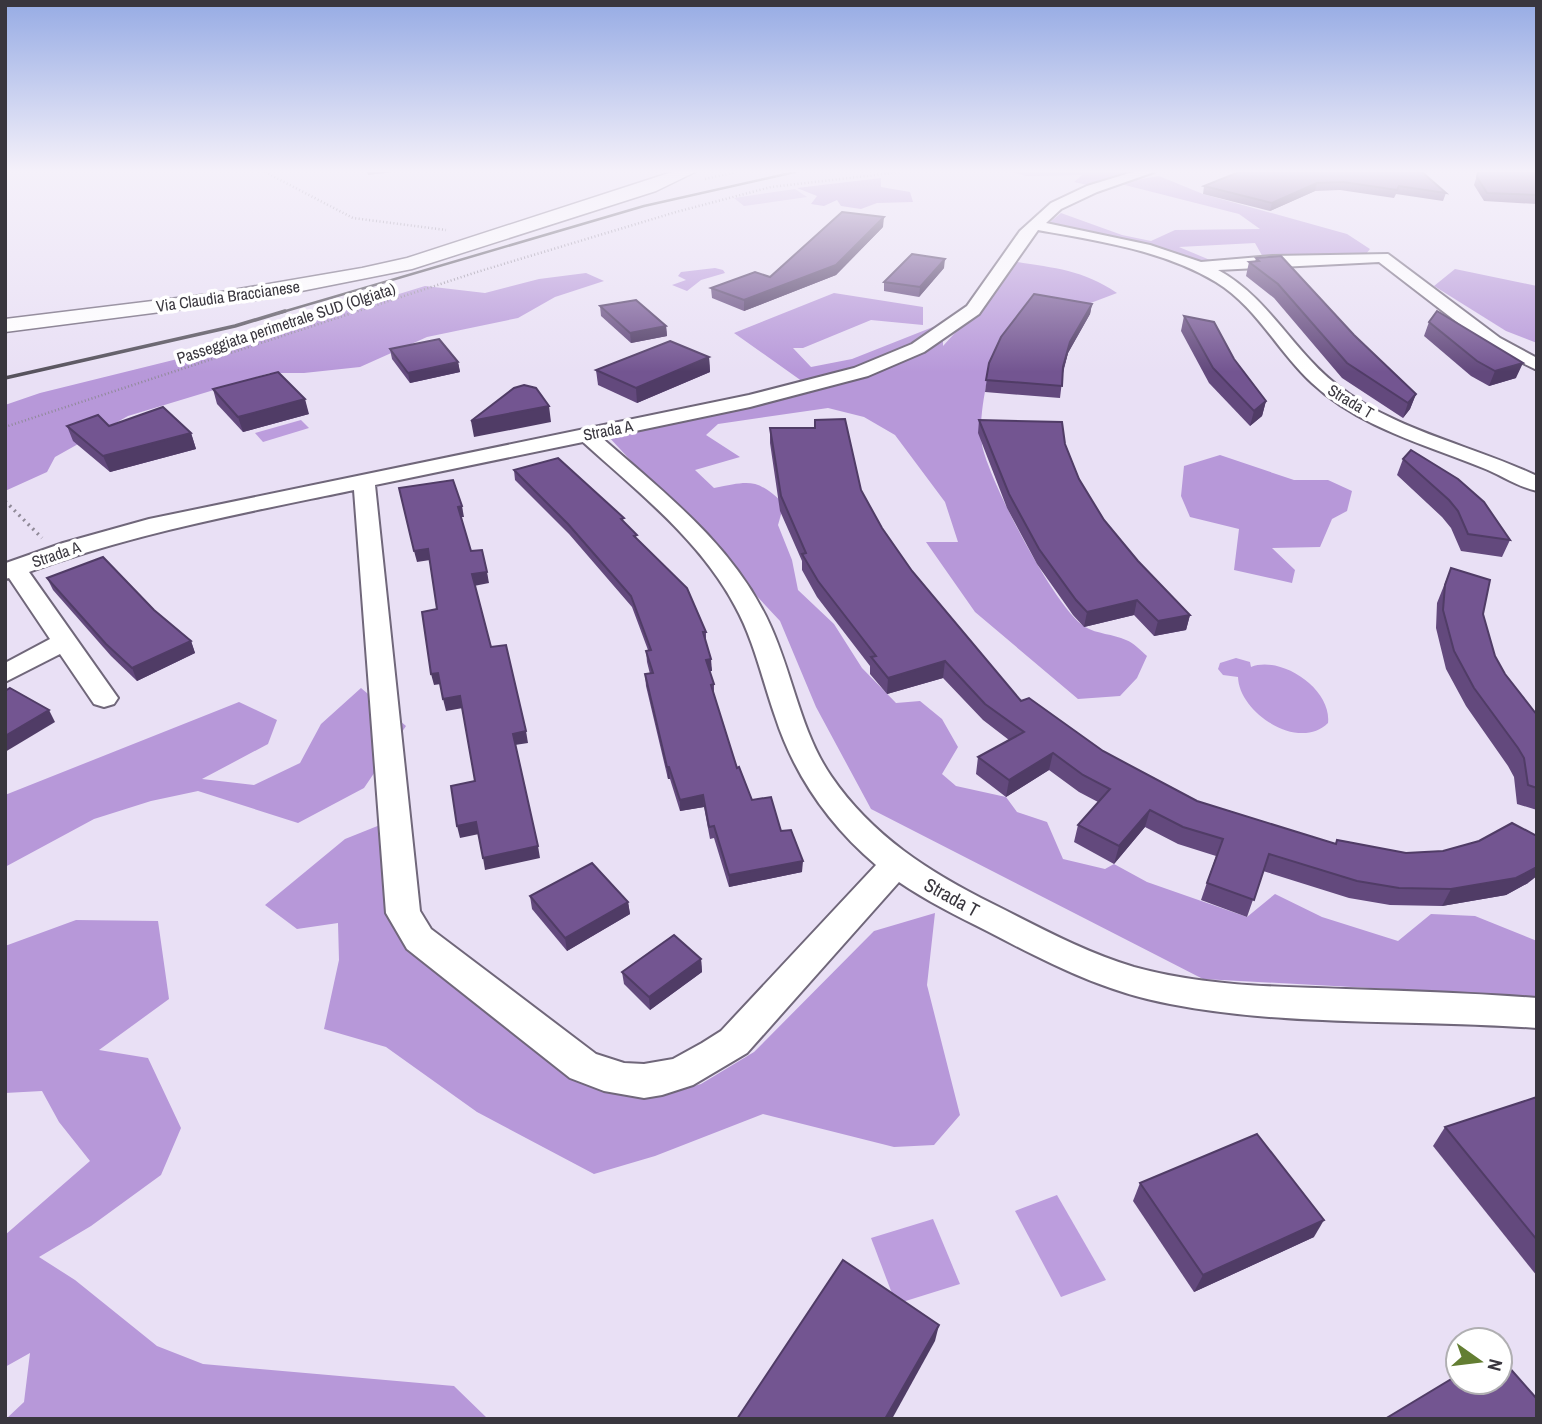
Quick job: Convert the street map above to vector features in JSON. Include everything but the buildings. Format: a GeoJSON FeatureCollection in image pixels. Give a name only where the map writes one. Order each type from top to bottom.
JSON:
{"type":"FeatureCollection","features":[{"type":"Feature","properties":{"kind":"main road","name":"Via Claudia Braccianese"},"geometry":{"type":"LineString","coordinates":[[5,326],[340,279],[412,263],[488,238]]}},
{"type":"Feature","properties":{"kind":"street","name":"Strada A"},"geometry":{"type":"LineString","coordinates":[[9,570],[149,526],[816,386],[861,372],[906,354],[949,329],[979,304],[1024,238]]}},
{"type":"Feature","properties":{"kind":"street","name":"Strada T"},"geometry":{"type":"LineString","coordinates":[[1095,238],[1139,248],[1200,267],[1237,289],[1299,362],[1347,401],[1386,422],[1491,463],[1537,485]]}},
{"type":"Feature","properties":{"kind":"street","name":"Strada T"},"geometry":{"type":"LineString","coordinates":[[1200,267],[1383,257],[1487,337],[1537,365]]}},
{"type":"Feature","properties":{"kind":"street","name":"Strada T"},"geometry":{"type":"LineString","coordinates":[[586,434],[669,510],[717,561],[748,606],[805,758],[838,809],[862,836],[895,865],[951,898],[1074,959],[1148,984],[1226,999],[1537,1013]]}},
{"type":"Feature","properties":{"kind":"street"},"geometry":{"type":"LineString","coordinates":[[364,480],[406,923],[419,939],[583,1066],[602,1075],[642,1083],[661,1080],[703,1063],[734,1042],[895,865]]}},
{"type":"Feature","properties":{"kind":"street"},"geometry":{"type":"LineString","coordinates":[[9,570],[104,698]]}},
{"type":"Feature","properties":{"kind":"street"},"geometry":{"type":"LineString","coordinates":[[5,674],[65,642]]}},
{"type":"Feature","properties":{"kind":"path","name":"Passeggiata perimetrale SUD (Olgiata)"},"geometry":{"type":"LineString","coordinates":[[5,427],[477,272],[589,238]]}},
{"type":"Feature","properties":{"kind":"path"},"geometry":{"type":"LineString","coordinates":[[5,501],[57,553]]}},
{"type":"Feature","properties":{"kind":"shaded area"},"geometry":{"type":"Polygon","coordinates":[[[1097,238],[1151,241],[1157,238],[1354,238],[1370,249],[1362,259],[1268,266],[1255,243],[1179,247],[1210,260],[1199,263],[1097,238]]]}},
{"type":"Feature","properties":{"kind":"shaded area"},"geometry":{"type":"Polygon","coordinates":[[[1011,261],[1079,274],[1117,293],[1088,304],[987,381],[981,429],[982,445],[997,486],[1025,542],[1057,596],[1085,627],[1129,641],[1147,656],[1137,678],[1120,696],[1078,699],[975,612],[926,542],[958,542],[945,502],[895,435],[864,417],[828,408],[718,424],[706,435],[740,457],[695,470],[714,488],[752,484],[767,490],[784,504],[778,525],[792,560],[798,590],[834,624],[862,668],[896,703],[920,701],[942,719],[958,747],[942,774],[956,786],[1006,797],[1017,812],[1047,822],[1063,859],[1105,869],[1114,864],[1147,882],[1247,917],[1275,894],[1322,917],[1398,941],[1431,914],[1475,916],[1537,941],[1537,997],[1203,979],[871,809],[816,707],[780,621],[607,435],[813,389],[734,333],[834,293],[923,307],[923,325],[871,320],[803,348],[793,348],[811,367],[852,359],[943,323],[943,346],[1002,281],[1011,261]]]}},
{"type":"Feature","properties":{"kind":"shaded area"},"geometry":{"type":"Polygon","coordinates":[[[715,268],[725,273],[701,280],[687,291],[672,285],[686,280],[678,276],[681,272],[715,268]]]}},
{"type":"Feature","properties":{"kind":"shaded area"},"geometry":{"type":"Polygon","coordinates":[[[1455,269],[1537,286],[1537,343],[1506,331],[1434,286],[1455,269]]]}},
{"type":"Feature","properties":{"kind":"shaded area"},"geometry":{"type":"Polygon","coordinates":[[[586,273],[604,281],[555,297],[518,318],[427,337],[360,367],[304,373],[270,373],[128,416],[55,457],[47,472],[5,491],[5,405],[40,393],[226,347],[425,286],[485,293],[539,279],[586,273]]]}},
{"type":"Feature","properties":{"kind":"shaded area"},"geometry":{"type":"Polygon","coordinates":[[[301,420],[309,428],[263,442],[255,433],[301,420]]]}},
{"type":"Feature","properties":{"kind":"shaded area"},"geometry":{"type":"Polygon","coordinates":[[[1220,455],[1294,480],[1328,480],[1352,491],[1347,511],[1332,519],[1320,547],[1272,548],[1295,570],[1292,583],[1234,570],[1239,529],[1190,517],[1181,496],[1184,466],[1220,455]]]}},
{"type":"Feature","properties":{"kind":"shaded area"},"geometry":{"type":"Polygon","coordinates":[[[1236,658],[1250,662],[1251,667],[1276,666],[1290,670],[1302,678],[1322,698],[1328,723],[1316,731],[1302,733],[1287,731],[1259,715],[1241,691],[1238,677],[1223,675],[1218,669],[1220,663],[1236,658]]]}},
{"type":"Feature","properties":{"kind":"shaded area"},"geometry":{"type":"Polygon","coordinates":[[[361,688],[406,726],[364,788],[298,823],[198,791],[151,801],[94,819],[5,867],[5,795],[239,702],[277,720],[268,744],[202,779],[254,785],[300,763],[321,724],[361,688]]]}},
{"type":"Feature","properties":{"kind":"shaded area"},"geometry":{"type":"Polygon","coordinates":[[[385,823],[396,929],[563,1070],[648,1099],[701,1084],[754,1052],[874,931],[935,913],[927,985],[960,1115],[934,1145],[894,1147],[763,1114],[655,1156],[594,1174],[477,1112],[386,1047],[324,1029],[339,960],[338,923],[297,929],[265,905],[345,839],[385,823]]]}},
{"type":"Feature","properties":{"kind":"shaded area"},"geometry":{"type":"Polygon","coordinates":[[[76,920],[158,921],[169,999],[99,1050],[148,1058],[181,1128],[161,1175],[91,1226],[39,1257],[75,1280],[157,1346],[203,1364],[454,1386],[488,1419],[6,1419],[24,1402],[30,1353],[5,1367],[5,1235],[90,1161],[59,1122],[42,1091],[5,1093],[5,946],[76,920]]]}},
{"type":"Feature","properties":{"kind":"shaded area"},"geometry":{"type":"Polygon","coordinates":[[[1057,1195],[1106,1280],[1061,1297],[1015,1211],[1057,1195]]]}},
{"type":"Feature","properties":{"kind":"shaded area"},"geometry":{"type":"Polygon","coordinates":[[[933,1219],[960,1284],[896,1304],[871,1238],[933,1219]]]}},
{"type":"Feature","properties":{"kind":"railway"},"geometry":{"type":"LineString","coordinates":[[279,313],[533,238]]}},
{"type":"Feature","properties":{"kind":"railway"},"geometry":{"type":"LineString","coordinates":[[5,378],[235,326],[285,311]]}}]}
